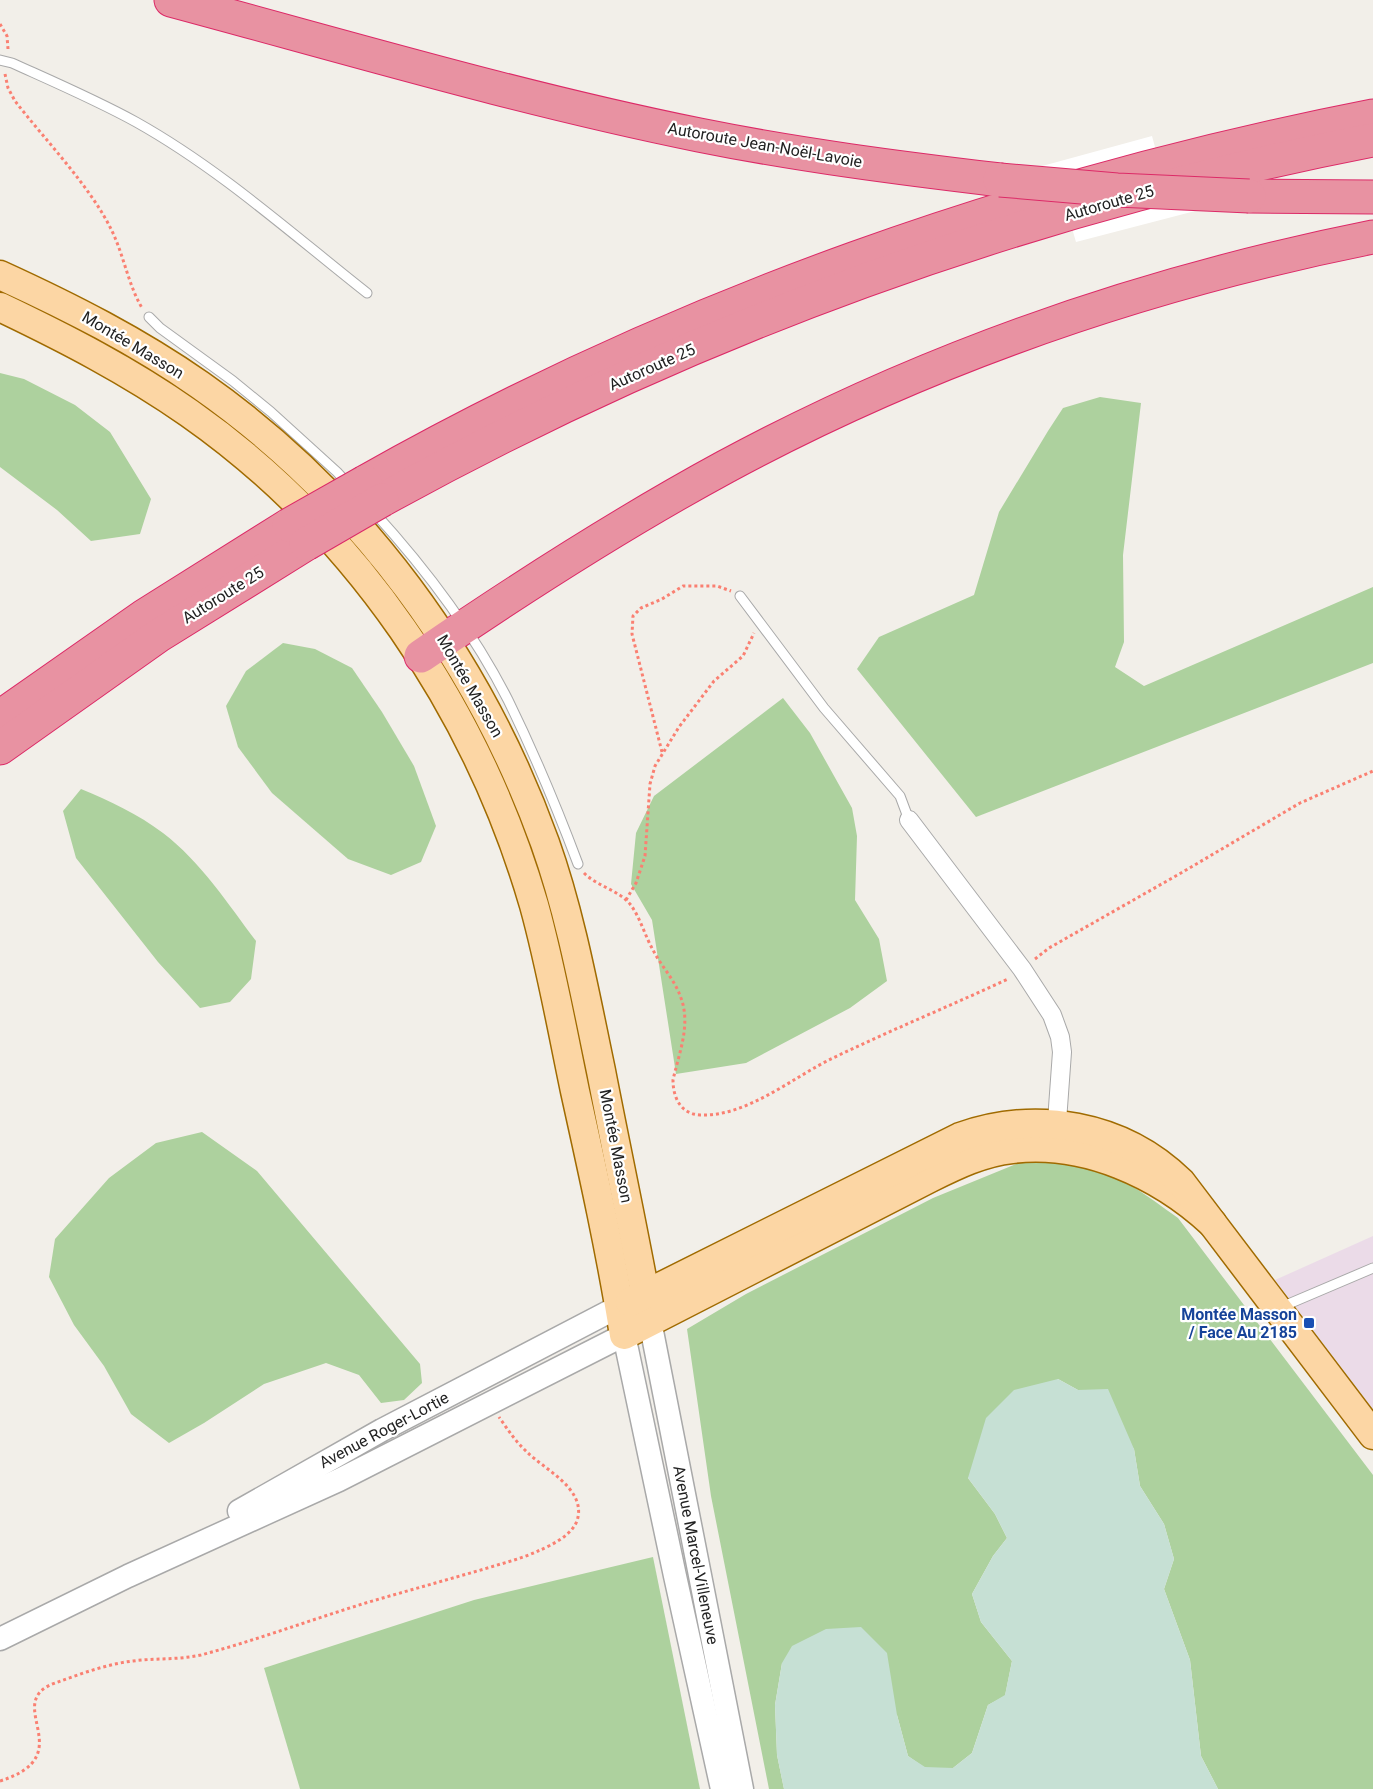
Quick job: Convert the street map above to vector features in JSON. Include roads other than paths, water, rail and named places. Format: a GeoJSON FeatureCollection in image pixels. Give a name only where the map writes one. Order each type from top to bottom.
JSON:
{"type":"FeatureCollection","features":[{"type":"Feature","properties":{"kind":"highway","name":"Autoroute Jean-Noël-Lavoie"},"geometry":{"type":"LineString","coordinates":[[171,0],[533,96],[697,134],[885,166],[1000,180],[1117,190],[1249,196],[1373,196]]}},
{"type":"Feature","properties":{"kind":"highway","name":"Autoroute 25"},"geometry":{"type":"LineString","coordinates":[[0,748],[33,708],[151,626],[298,534],[374,491],[504,408],[620,353],[731,306],[860,256],[966,220],[1088,183],[1229,146],[1373,116]]}},
{"type":"Feature","properties":{"kind":"highway","name":"Autoroute 25"},"geometry":{"type":"LineString","coordinates":[[374,491],[472,452],[625,378],[765,318],[871,278],[1014,230],[1109,202],[1373,140]]}},
{"type":"Feature","properties":{"kind":"highway"},"geometry":{"type":"LineString","coordinates":[[444,641],[546,574],[685,489],[784,437],[883,391],[998,344],[1129,299],[1266,261],[1373,237]]}},
{"type":"Feature","properties":{"kind":"highway","name":"Autoroute 25"},"geometry":{"type":"LineString","coordinates":[[0,717],[33,708]]}},
{"type":"Feature","properties":{"kind":"main road","name":"Montée Masson"},"geometry":{"type":"LineString","coordinates":[[0,275],[82,314],[145,350],[199,384],[257,428],[323,489],[395,570],[480,698],[510,758],[554,869],[585,992],[647,1308]]}},
{"type":"Feature","properties":{"kind":"main road","name":"Montée Masson"},"geometry":{"type":"LineString","coordinates":[[0,307],[126,372],[183,409],[232,445],[297,503],[377,594],[444,641],[458,720],[487,777],[506,822],[534,904],[556,998],[620,1306],[624,1335]]}},
{"type":"Feature","properties":{"kind":"main road"},"geometry":{"type":"LineString","coordinates":[[647,1308],[960,1137],[1006,1125],[1041,1123],[1056,1136],[1076,1126],[1125,1143],[1160,1163],[1191,1193],[1373,1435]]}},
{"type":"Feature","properties":{"kind":"main road","name":"Avenue Roger-Lortie"},"geometry":{"type":"LineString","coordinates":[[620,1306],[647,1308]]}},
{"type":"Feature","properties":{"kind":"main road","name":"Avenue Roger-Lortie"},"geometry":{"type":"LineString","coordinates":[[624,1335],[647,1308]]}},
{"type":"Feature","properties":{"kind":"street"},"geometry":{"type":"LineString","coordinates":[[909,820],[1022,969],[1052,1015],[1060,1037],[1062,1066],[1056,1136]]}},
{"type":"Feature","properties":{"kind":"street","name":"Avenue Roger-Lortie"},"geometry":{"type":"LineString","coordinates":[[128,1575],[327,1460],[620,1306]]}},
{"type":"Feature","properties":{"kind":"street","name":"Avenue Marcel-Villeneuve"},"geometry":{"type":"LineString","coordinates":[[647,1308],[742,1789]]}},
{"type":"Feature","properties":{"kind":"street","name":"Avenue Roger-Lortie"},"geometry":{"type":"LineString","coordinates":[[0,1639],[128,1575],[339,1480],[624,1335]]}},
{"type":"Feature","properties":{"kind":"street","name":"Avenue Marcel-Villeneuve"},"geometry":{"type":"LineString","coordinates":[[624,1335],[722,1789]]}},
{"type":"Feature","properties":{"kind":"lane"},"geometry":{"type":"LineString","coordinates":[[3,61],[103,105],[183,151],[217,174],[367,293]]}},
{"type":"Feature","properties":{"kind":"lane"},"geometry":{"type":"LineString","coordinates":[[149,316],[160,328],[248,393],[337,472],[411,556],[447,601],[444,641],[507,699],[540,769],[578,864]]}},
{"type":"Feature","properties":{"kind":"lane"},"geometry":{"type":"LineString","coordinates":[[740,596],[824,708],[900,796],[909,820]]}},
{"type":"Feature","properties":{"kind":"lane"},"geometry":{"type":"LineString","coordinates":[[1277,1309],[1373,1268]]}},
{"type":"Feature","properties":{"kind":"place","name":"Montée Masson / Face Au 2185"},"geometry":{"type":"Point","coordinates":[1309,1323]}}]}
